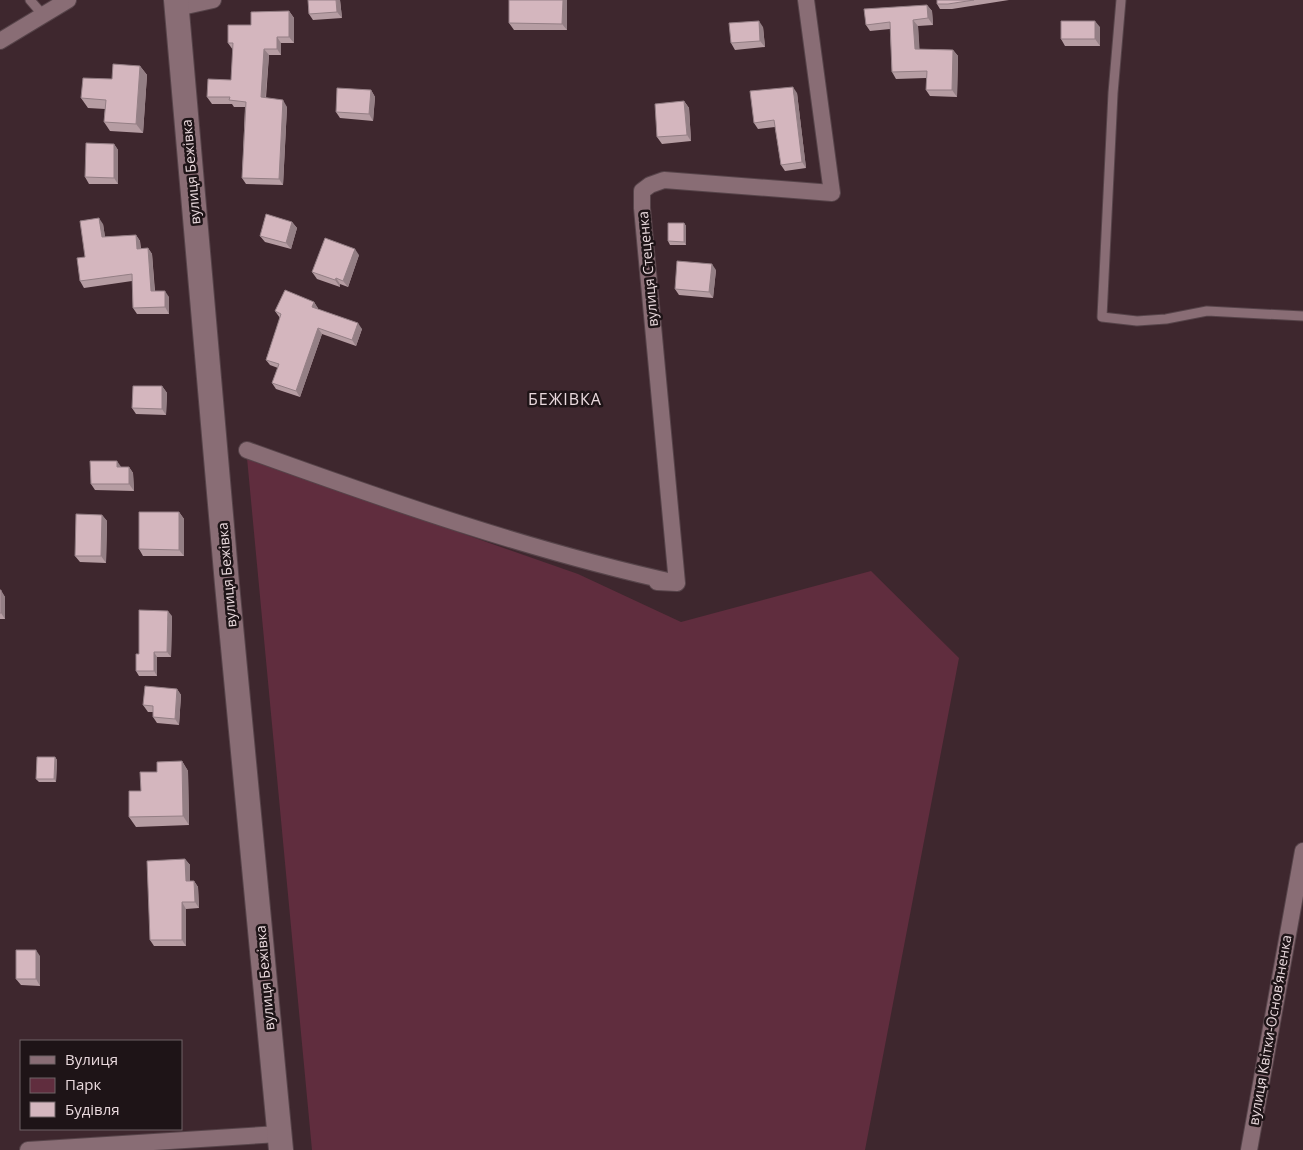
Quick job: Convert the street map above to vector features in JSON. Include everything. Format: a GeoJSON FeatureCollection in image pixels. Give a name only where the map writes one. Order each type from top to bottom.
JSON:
{"type":"FeatureCollection","features":[{"type":"Feature","properties":{"kind":"main road","name":"вулиця Бежівка"},"geometry":{"type":"LineString","coordinates":[[176,4],[227,584],[280,1142]]}},
{"type":"Feature","properties":{"kind":"street"},"geometry":{"type":"LineString","coordinates":[[0,42],[68,0]]}},
{"type":"Feature","properties":{"kind":"street"},"geometry":{"type":"LineString","coordinates":[[176,4],[212,0]]}},
{"type":"Feature","properties":{"kind":"street","name":"вулиця Стеценка"},"geometry":{"type":"LineString","coordinates":[[677,583],[642,218],[642,192],[650,184],[664,180],[832,193],[806,0]]}},
{"type":"Feature","properties":{"kind":"street"},"geometry":{"type":"LineString","coordinates":[[247,450],[413,510],[589,562],[677,583]]}},
{"type":"Feature","properties":{"kind":"street"},"geometry":{"type":"LineString","coordinates":[[657,582],[677,583]]}},
{"type":"Feature","properties":{"kind":"street","name":"вулиця Квітки-Основʼяненка"},"geometry":{"type":"LineString","coordinates":[[1249,1150],[1303,851]]}},
{"type":"Feature","properties":{"kind":"street"},"geometry":{"type":"LineString","coordinates":[[28,1150],[280,1142]]}},
{"type":"Feature","properties":{"kind":"lane"},"geometry":{"type":"LineString","coordinates":[[30,0],[43,15]]}},
{"type":"Feature","properties":{"kind":"lane"},"geometry":{"type":"LineString","coordinates":[[1122,0],[1113,93],[1102,317],[1137,321],[1166,319],[1207,311],[1303,316]]}},
{"type":"Feature","properties":{"kind":"green space"},"geometry":{"type":"Polygon","coordinates":[[[247,458],[578,574],[681,622],[871,571],[959,658],[865,1150],[312,1150],[247,458]]]}},
{"type":"Feature","properties":{"kind":"building"},"geometry":{"type":"Polygon","coordinates":[[[308,0],[336,0],[337,12],[309,14],[308,0]]]}},
{"type":"Feature","properties":{"kind":"building"},"geometry":{"type":"Polygon","coordinates":[[[509,0],[563,0],[562,24],[509,23],[509,0]]]}},
{"type":"Feature","properties":{"kind":"building"},"geometry":{"type":"Polygon","coordinates":[[[937,0],[974,0],[937,4],[937,0]]]}},
{"type":"Feature","properties":{"kind":"building"},"geometry":{"type":"Polygon","coordinates":[[[927,5],[928,18],[913,20],[915,49],[953,50],[952,90],[926,90],[927,71],[892,72],[890,22],[866,25],[864,9],[927,5]]]}},
{"type":"Feature","properties":{"kind":"building"},"geometry":{"type":"Polygon","coordinates":[[[289,11],[289,37],[277,37],[277,49],[264,49],[261,97],[283,100],[279,179],[242,178],[246,102],[229,100],[230,97],[207,97],[208,79],[231,80],[233,43],[228,43],[228,25],[251,25],[251,12],[289,11]]]}},
{"type":"Feature","properties":{"kind":"building"},"geometry":{"type":"Polygon","coordinates":[[[759,21],[760,41],[731,43],[729,23],[759,21]]]}},
{"type":"Feature","properties":{"kind":"building"},"geometry":{"type":"Polygon","coordinates":[[[1061,21],[1095,21],[1095,39],[1061,39],[1061,21]]]}},
{"type":"Feature","properties":{"kind":"building"},"geometry":{"type":"Polygon","coordinates":[[[113,64],[140,66],[136,124],[104,122],[106,100],[81,98],[83,78],[112,79],[113,64]]]}},
{"type":"Feature","properties":{"kind":"building"},"geometry":{"type":"Polygon","coordinates":[[[793,87],[802,162],[781,165],[774,120],[754,123],[750,91],[793,87]]]}},
{"type":"Feature","properties":{"kind":"building"},"geometry":{"type":"Polygon","coordinates":[[[337,88],[371,90],[369,114],[336,112],[337,88]]]}},
{"type":"Feature","properties":{"kind":"building"},"geometry":{"type":"Polygon","coordinates":[[[684,101],[687,135],[657,137],[655,104],[684,101]]]}},
{"type":"Feature","properties":{"kind":"building"},"geometry":{"type":"Polygon","coordinates":[[[86,143],[114,144],[114,178],[85,177],[86,143]]]}},
{"type":"Feature","properties":{"kind":"building"},"geometry":{"type":"Polygon","coordinates":[[[266,214],[292,222],[286,243],[260,236],[266,214]]]}},
{"type":"Feature","properties":{"kind":"building"},"geometry":{"type":"Polygon","coordinates":[[[99,218],[102,237],[136,235],[137,249],[148,248],[151,291],[165,291],[165,307],[133,308],[132,274],[80,281],[77,258],[85,257],[80,221],[99,218]]]}},
{"type":"Feature","properties":{"kind":"building"},"geometry":{"type":"Polygon","coordinates":[[[668,223],[684,223],[684,242],[668,241],[668,223]]]}},
{"type":"Feature","properties":{"kind":"building"},"geometry":{"type":"Polygon","coordinates":[[[325,238],[355,249],[343,281],[312,272],[325,238]]]}},
{"type":"Feature","properties":{"kind":"building"},"geometry":{"type":"Polygon","coordinates":[[[677,261],[712,264],[709,292],[675,289],[677,261]]]}},
{"type":"Feature","properties":{"kind":"building"},"geometry":{"type":"Polygon","coordinates":[[[285,290],[314,302],[312,307],[358,323],[352,340],[318,328],[296,391],[272,383],[279,364],[266,360],[281,314],[275,311],[285,290]]]}},
{"type":"Feature","properties":{"kind":"building"},"geometry":{"type":"Polygon","coordinates":[[[133,386],[162,386],[162,409],[132,408],[133,386]]]}},
{"type":"Feature","properties":{"kind":"building"},"geometry":{"type":"Polygon","coordinates":[[[90,461],[117,461],[117,467],[129,467],[129,484],[91,484],[90,461]]]}},
{"type":"Feature","properties":{"kind":"building"},"geometry":{"type":"Polygon","coordinates":[[[139,512],[179,512],[179,550],[139,549],[139,512]]]}},
{"type":"Feature","properties":{"kind":"building"},"geometry":{"type":"Polygon","coordinates":[[[76,514],[102,515],[101,556],[75,556],[76,514]]]}},
{"type":"Feature","properties":{"kind":"building"},"geometry":{"type":"Polygon","coordinates":[[[1,590],[1,613],[0,613],[1,590]]]}},
{"type":"Feature","properties":{"kind":"building"},"geometry":{"type":"Polygon","coordinates":[[[139,610],[168,611],[167,652],[154,652],[154,671],[136,671],[136,654],[139,654],[139,610]]]}},
{"type":"Feature","properties":{"kind":"building"},"geometry":{"type":"Polygon","coordinates":[[[145,686],[177,689],[175,719],[153,717],[153,706],[143,705],[145,686]]]}},
{"type":"Feature","properties":{"kind":"building"},"geometry":{"type":"Polygon","coordinates":[[[37,757],[55,757],[54,779],[36,779],[37,757]]]}},
{"type":"Feature","properties":{"kind":"building"},"geometry":{"type":"Polygon","coordinates":[[[182,761],[183,816],[129,817],[129,791],[141,791],[140,772],[157,772],[157,762],[182,761]]]}},
{"type":"Feature","properties":{"kind":"building"},"geometry":{"type":"Polygon","coordinates":[[[185,859],[186,881],[194,881],[195,902],[182,902],[182,940],[150,940],[147,861],[185,859]]]}},
{"type":"Feature","properties":{"kind":"building"},"geometry":{"type":"Polygon","coordinates":[[[16,950],[36,950],[36,979],[16,979],[16,950]]]}},
{"type":"Feature","properties":{"kind":"district","name":"БЕЖІВКА"},"geometry":{"type":"Point","coordinates":[565,399]}}]}
